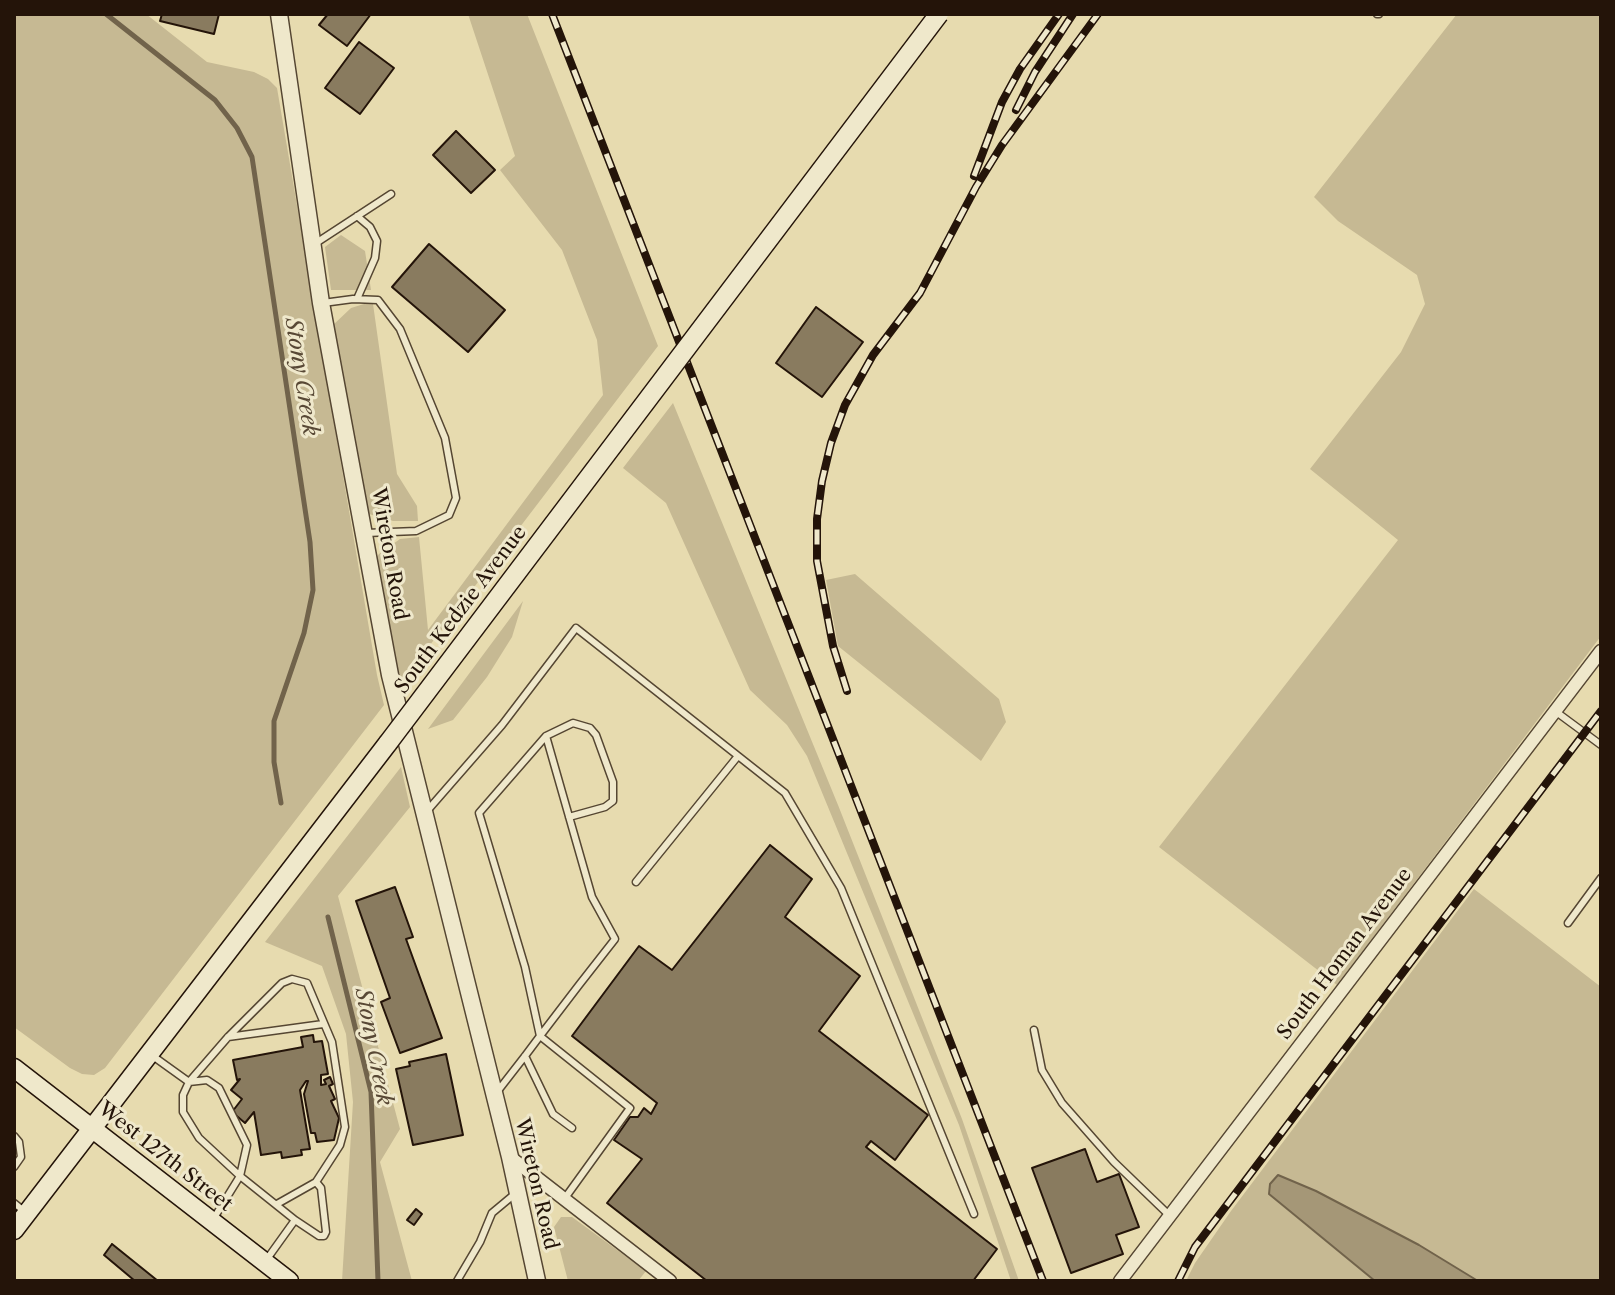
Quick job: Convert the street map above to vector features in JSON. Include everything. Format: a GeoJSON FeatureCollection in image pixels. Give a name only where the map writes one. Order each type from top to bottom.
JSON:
{"type":"FeatureCollection","features":[{"type":"Feature","properties":{"kind":"main road","name":"South Kedzie Avenue"},"geometry":{"type":"LineString","coordinates":[[14,1230],[20,1208],[92,1128],[150,1054],[939,14]]}},
{"type":"Feature","properties":{"kind":"main road","name":"West 127th Street"},"geometry":{"type":"LineString","coordinates":[[14,1068],[213,1221],[276,1274]]}},
{"type":"Feature","properties":{"kind":"street","name":"Wireton Road"},"geometry":{"type":"LineString","coordinates":[[279,14],[321,303],[390,675],[495,1095],[537,1281]]}},
{"type":"Feature","properties":{"kind":"street","name":"South Homan Avenue"},"geometry":{"type":"LineString","coordinates":[[1120,1281],[1601,651]]}},
{"type":"Feature","properties":{"kind":"street"},"geometry":{"type":"LineString","coordinates":[[510,1157],[670,1281]]}},
{"type":"Feature","properties":{"kind":"lane"},"geometry":{"type":"LineString","coordinates":[[313,245],[391,194]]}},
{"type":"Feature","properties":{"kind":"lane"},"geometry":{"type":"LineString","coordinates":[[357,216],[370,227],[377,241],[375,258],[357,299]]}},
{"type":"Feature","properties":{"kind":"lane"},"geometry":{"type":"LineString","coordinates":[[321,303],[378,300],[400,329],[445,438],[456,498],[449,515],[416,531],[366,533]]}},
{"type":"Feature","properties":{"kind":"lane"},"geometry":{"type":"LineString","coordinates":[[425,813],[502,725],[576,628],[785,793],[841,888],[974,1214]]}},
{"type":"Feature","properties":{"kind":"lane"},"geometry":{"type":"LineString","coordinates":[[1555,711],[1601,745]]}},
{"type":"Feature","properties":{"kind":"lane"},"geometry":{"type":"LineString","coordinates":[[564,1199],[630,1108],[540,1036],[525,967],[479,813],[546,736],[573,723],[590,728],[596,735],[613,782],[613,801],[605,807],[569,817]]}},
{"type":"Feature","properties":{"kind":"lane"},"geometry":{"type":"LineString","coordinates":[[495,1095],[615,939],[592,897],[546,736]]}},
{"type":"Feature","properties":{"kind":"lane"},"geometry":{"type":"LineString","coordinates":[[636,882],[738,756]]}},
{"type":"Feature","properties":{"kind":"lane"},"geometry":{"type":"LineString","coordinates":[[1568,923],[1601,878]]}},
{"type":"Feature","properties":{"kind":"lane"},"geometry":{"type":"LineString","coordinates":[[277,1204],[316,1182],[340,1145],[345,1127],[332,1042],[307,983],[292,979],[282,983],[228,1037],[189,1082],[183,1095],[183,1112],[199,1138],[240,1176],[295,1220],[319,1236],[324,1236],[321,1188],[316,1182]]}},
{"type":"Feature","properties":{"kind":"lane"},"geometry":{"type":"LineString","coordinates":[[228,1037],[323,1024]]}},
{"type":"Feature","properties":{"kind":"lane"},"geometry":{"type":"LineString","coordinates":[[1034,1030],[1042,1070],[1062,1103],[1114,1162],[1170,1216]]}},
{"type":"Feature","properties":{"kind":"lane"},"geometry":{"type":"LineString","coordinates":[[150,1054],[189,1082],[207,1080],[219,1088],[247,1145],[240,1176],[213,1221]]}},
{"type":"Feature","properties":{"kind":"lane"},"geometry":{"type":"LineString","coordinates":[[525,1056],[553,1114],[572,1128]]}},
{"type":"Feature","properties":{"kind":"lane"},"geometry":{"type":"LineString","coordinates":[[14,1136],[19,1142],[21,1157],[14,1167]]}},
{"type":"Feature","properties":{"kind":"lane"},"geometry":{"type":"LineString","coordinates":[[457,1281],[480,1242],[492,1213],[518,1191]]}},
{"type":"Feature","properties":{"kind":"lane"},"geometry":{"type":"LineString","coordinates":[[276,1274],[295,1220]]}},
{"type":"Feature","properties":{"kind":"shaded area"},"geometry":{"type":"Polygon","coordinates":[[[14,14],[146,14],[207,62],[254,72],[277,88],[384,705],[105,1068],[94,1075],[70,1068],[14,1027],[14,14]]]}},
{"type":"Feature","properties":{"kind":"shaded area"},"geometry":{"type":"Polygon","coordinates":[[[468,14],[527,14],[658,346],[401,683],[373,562],[400,539],[419,537],[428,630],[603,395],[597,340],[562,250],[500,170],[515,156],[468,14]]]}},
{"type":"Feature","properties":{"kind":"shaded area"},"geometry":{"type":"Polygon","coordinates":[[[1457,14],[1601,14],[1601,636],[1337,985],[1159,847],[1398,540],[1310,469],[1401,352],[1425,304],[1417,275],[1338,221],[1314,197],[1457,14]]]}},
{"type":"Feature","properties":{"kind":"shaded area"},"geometry":{"type":"Polygon","coordinates":[[[341,235],[365,251],[371,290],[331,290],[325,247],[341,235]]]}},
{"type":"Feature","properties":{"kind":"shaded area"},"geometry":{"type":"Polygon","coordinates":[[[373,304],[397,474],[417,506],[418,521],[393,521],[369,514],[332,326],[351,308],[373,304]]]}},
{"type":"Feature","properties":{"kind":"shaded area"},"geometry":{"type":"Polygon","coordinates":[[[673,403],[838,805],[962,1119],[1019,1281],[1011,1281],[959,1125],[807,756],[787,725],[750,690],[666,503],[623,468],[673,403]]]}},
{"type":"Feature","properties":{"kind":"shaded area"},"geometry":{"type":"Polygon","coordinates":[[[855,574],[999,699],[1006,722],[981,761],[838,646],[826,580],[855,574]]]}},
{"type":"Feature","properties":{"kind":"shaded area"},"geometry":{"type":"Polygon","coordinates":[[[523,601],[512,637],[487,677],[453,720],[428,729],[523,601]]]}},
{"type":"Feature","properties":{"kind":"shaded area"},"geometry":{"type":"Polygon","coordinates":[[[401,767],[410,807],[338,896],[400,1129],[380,1162],[412,1281],[342,1281],[353,1102],[346,1034],[322,966],[265,942],[401,767]]]}},
{"type":"Feature","properties":{"kind":"shaded area"},"geometry":{"type":"Polygon","coordinates":[[[1474,889],[1601,987],[1601,1281],[1478,1281],[1419,1245],[1316,1191],[1279,1176],[1279,1203],[1375,1281],[1186,1281],[1231,1211],[1474,889]]]}},
{"type":"Feature","properties":{"kind":"shaded area"},"geometry":{"type":"Polygon","coordinates":[[[1278,1175],[1316,1191],[1419,1245],[1478,1281],[1375,1281],[1269,1194],[1270,1184],[1278,1175]]]}},
{"type":"Feature","properties":{"kind":"shaded area"},"geometry":{"type":"Polygon","coordinates":[[[561,1217],[572,1217],[646,1271],[638,1281],[568,1281],[554,1227],[561,1217]]]}},
{"type":"Feature","properties":{"kind":"building"},"geometry":{"type":"Polygon","coordinates":[[[162,14],[219,14],[214,34],[160,21],[162,14]]]}},
{"type":"Feature","properties":{"kind":"building"},"geometry":{"type":"Polygon","coordinates":[[[328,14],[371,14],[347,46],[319,25],[328,14]]]}},
{"type":"Feature","properties":{"kind":"building"},"geometry":{"type":"Polygon","coordinates":[[[359,42],[394,68],[360,114],[325,88],[359,42]]]}},
{"type":"Feature","properties":{"kind":"building"},"geometry":{"type":"Polygon","coordinates":[[[456,131],[495,170],[471,193],[433,155],[456,131]]]}},
{"type":"Feature","properties":{"kind":"building"},"geometry":{"type":"Polygon","coordinates":[[[429,244],[505,310],[468,352],[392,287],[429,244]]]}},
{"type":"Feature","properties":{"kind":"building"},"geometry":{"type":"Polygon","coordinates":[[[816,307],[863,342],[822,397],[776,363],[816,307]]]}},
{"type":"Feature","properties":{"kind":"building"},"geometry":{"type":"Polygon","coordinates":[[[770,845],[812,879],[785,917],[860,976],[819,1031],[928,1115],[895,1160],[871,1141],[866,1147],[997,1249],[973,1281],[707,1281],[607,1203],[642,1159],[614,1140],[630,1117],[638,1117],[644,1108],[651,1114],[657,1103],[572,1036],[639,946],[672,970],[770,845]]]}},
{"type":"Feature","properties":{"kind":"building"},"geometry":{"type":"Polygon","coordinates":[[[395,887],[413,937],[406,939],[442,1038],[400,1053],[381,1002],[390,998],[356,901],[395,887]]]}},
{"type":"Feature","properties":{"kind":"building"},"geometry":{"type":"Polygon","coordinates":[[[313,1035],[314,1042],[322,1041],[328,1074],[321,1075],[321,1085],[326,1084],[324,1080],[330,1077],[333,1084],[329,1086],[335,1099],[331,1101],[339,1118],[334,1140],[317,1142],[315,1133],[311,1133],[304,1094],[306,1081],[300,1090],[310,1149],[301,1150],[302,1155],[282,1158],[281,1152],[261,1155],[254,1112],[245,1123],[232,1112],[242,1099],[231,1090],[240,1079],[237,1080],[233,1060],[303,1047],[301,1037],[313,1035]]]}},
{"type":"Feature","properties":{"kind":"building"},"geometry":{"type":"Polygon","coordinates":[[[446,1054],[463,1135],[413,1145],[396,1069],[410,1066],[409,1062],[446,1054]]]}},
{"type":"Feature","properties":{"kind":"building"},"geometry":{"type":"Polygon","coordinates":[[[1085,1149],[1097,1182],[1119,1174],[1139,1227],[1116,1235],[1123,1254],[1071,1273],[1032,1168],[1085,1149]]]}},
{"type":"Feature","properties":{"kind":"building"},"geometry":{"type":"Polygon","coordinates":[[[416,1209],[422,1214],[414,1225],[407,1220],[416,1209]]]}},
{"type":"Feature","properties":{"kind":"building"},"geometry":{"type":"Polygon","coordinates":[[[112,1244],[158,1281],[135,1281],[104,1255],[112,1244]]]}},
{"type":"Feature","properties":{"kind":"waterway","name":"Stony Creek"},"geometry":{"type":"LineString","coordinates":[[106,14],[215,100],[237,128],[252,157],[310,542],[313,590],[304,633],[274,721],[274,762],[281,803]]}},
{"type":"Feature","properties":{"kind":"waterway","name":"Stony Creek"},"geometry":{"type":"LineString","coordinates":[[328,917],[371,1092],[378,1281]]}},
{"type":"Feature","properties":{"kind":"railway"},"geometry":{"type":"LineString","coordinates":[[552,14],[1043,1281]]}},
{"type":"Feature","properties":{"kind":"railway"},"geometry":{"type":"LineString","coordinates":[[974,176],[1002,102],[1020,69],[1059,14]]}},
{"type":"Feature","properties":{"kind":"railway"},"geometry":{"type":"LineString","coordinates":[[1016,110],[1035,72],[1073,14]]}},
{"type":"Feature","properties":{"kind":"railway"},"geometry":{"type":"LineString","coordinates":[[847,691],[833,646],[817,561],[817,519],[822,481],[845,405],[873,355],[920,293],[1002,145],[1098,14]]}},
{"type":"Feature","properties":{"kind":"railway"},"geometry":{"type":"LineString","coordinates":[[1178,1281],[1195,1247],[1601,711]]}}]}
